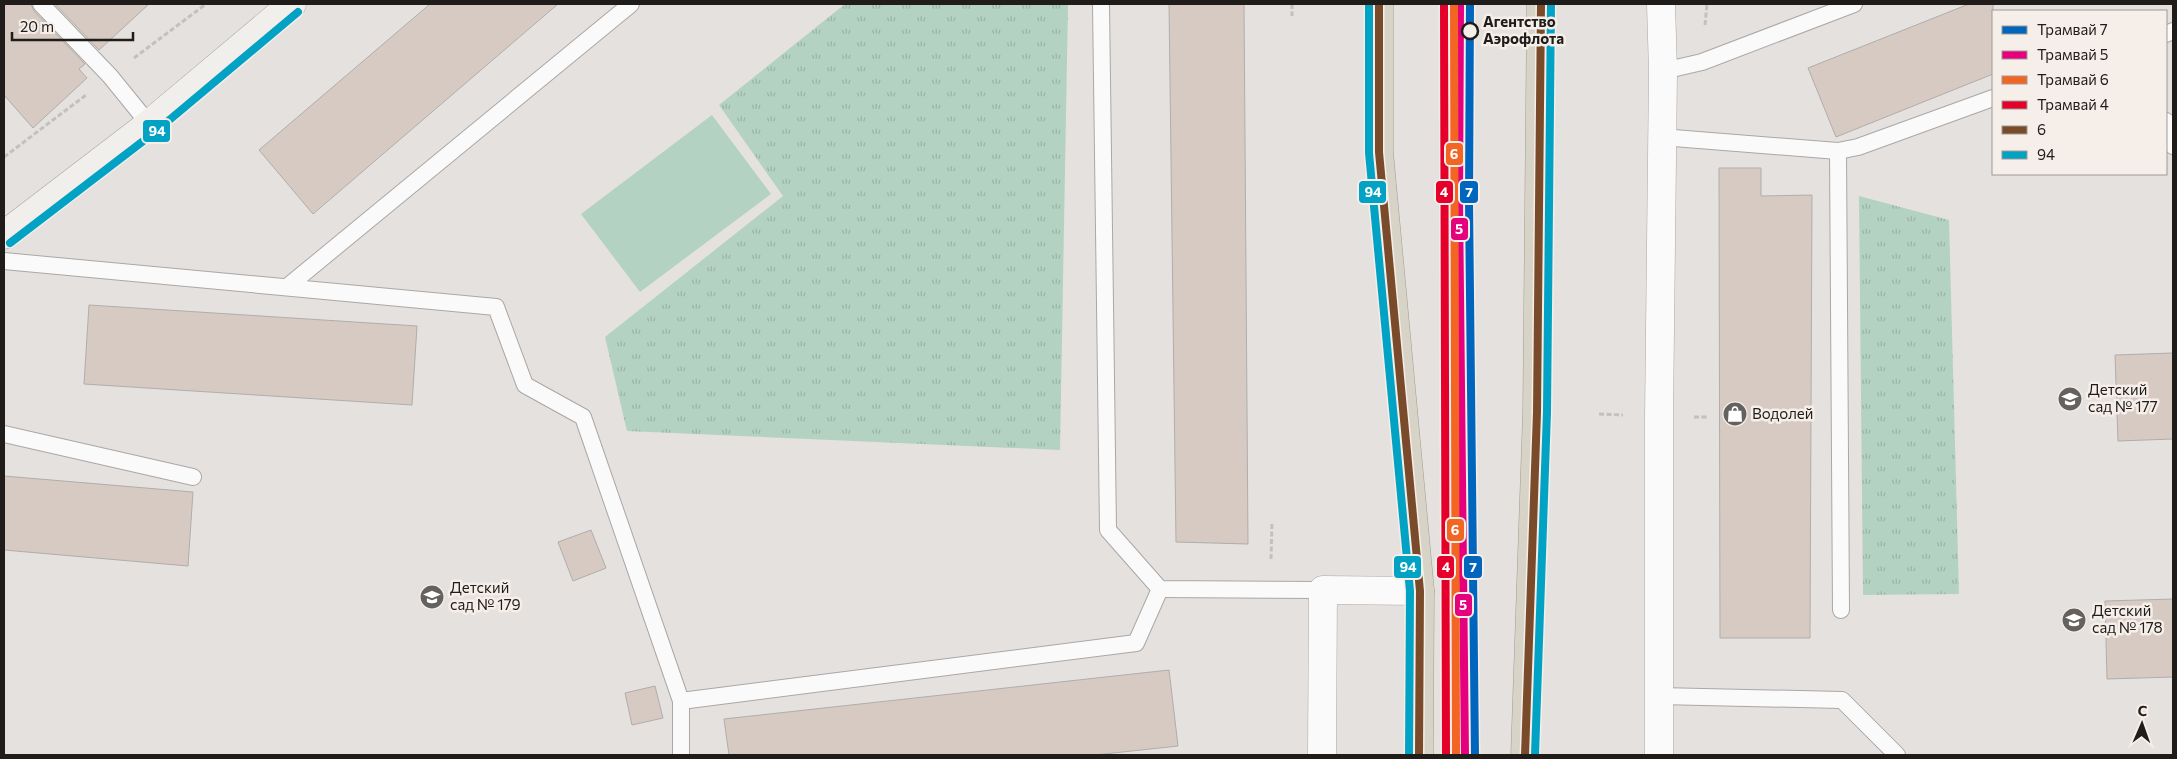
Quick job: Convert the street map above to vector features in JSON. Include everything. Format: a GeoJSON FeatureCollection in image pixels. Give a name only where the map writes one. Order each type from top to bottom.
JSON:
{"type":"FeatureCollection","features":[{"type":"Feature","properties":{"kind":"highway"},"geometry":{"type":"LineString","coordinates":[[1379,4],[1379,152],[1420,592],[1419,755]]}},
{"type":"Feature","properties":{"kind":"highway"},"geometry":{"type":"LineString","coordinates":[[1525,755],[1537,412],[1541,4]]}},
{"type":"Feature","properties":{"kind":"main road"},"geometry":{"type":"LineString","coordinates":[[4,235],[149,124],[292,4]]}},
{"type":"Feature","properties":{"kind":"street"},"geometry":{"type":"LineString","coordinates":[[1659,755],[1658,416],[1663,70],[1661,4]]}},
{"type":"Feature","properties":{"kind":"street"},"geometry":{"type":"LineString","coordinates":[[1322,755],[1323,590],[1420,592]]}},
{"type":"Feature","properties":{"kind":"lane"},"geometry":{"type":"LineString","coordinates":[[41,4],[110,76],[149,124]]}},
{"type":"Feature","properties":{"kind":"lane"},"geometry":{"type":"LineString","coordinates":[[287,287],[631,4]]}},
{"type":"Feature","properties":{"kind":"lane"},"geometry":{"type":"LineString","coordinates":[[1101,4],[1108,530],[1160,589],[1323,590]]}},
{"type":"Feature","properties":{"kind":"lane"},"geometry":{"type":"LineString","coordinates":[[1663,70],[1702,62],[1854,4]]}},
{"type":"Feature","properties":{"kind":"lane"},"geometry":{"type":"LineString","coordinates":[[1662,137],[1838,151],[1858,147],[1992,98]]}},
{"type":"Feature","properties":{"kind":"lane"},"geometry":{"type":"LineString","coordinates":[[2167,125],[2173,146]]}},
{"type":"Feature","properties":{"kind":"lane"},"geometry":{"type":"LineString","coordinates":[[1838,151],[1841,610]]}},
{"type":"Feature","properties":{"kind":"lane"},"geometry":{"type":"LineString","coordinates":[[4,261],[496,307],[525,385],[583,417],[681,701],[681,755]]}},
{"type":"Feature","properties":{"kind":"lane"},"geometry":{"type":"LineString","coordinates":[[4,434],[192,477]]}},
{"type":"Feature","properties":{"kind":"lane"},"geometry":{"type":"LineString","coordinates":[[681,701],[1136,643],[1160,589]]}},
{"type":"Feature","properties":{"kind":"lane"},"geometry":{"type":"LineString","coordinates":[[1659,696],[1842,700],[1898,755]]}},
{"type":"Feature","properties":{"kind":"path"},"geometry":{"type":"LineString","coordinates":[[1292,4],[1292,16]]}},
{"type":"Feature","properties":{"kind":"path"},"geometry":{"type":"LineString","coordinates":[[1705,24],[1707,4]]}},
{"type":"Feature","properties":{"kind":"path"},"geometry":{"type":"LineString","coordinates":[[1598,414],[1629,416]]}},
{"type":"Feature","properties":{"kind":"path"},"geometry":{"type":"LineString","coordinates":[[1271,589],[1272,522]]}},
{"type":"Feature","properties":{"kind":"green space"},"geometry":{"type":"Polygon","coordinates":[[[845,4],[1068,4],[1060,450],[627,431],[605,337],[783,196],[719,105],[845,4]]]}},
{"type":"Feature","properties":{"kind":"green space"},"geometry":{"type":"Polygon","coordinates":[[[712,115],[771,194],[640,292],[581,214],[712,115]]]}},
{"type":"Feature","properties":{"kind":"green space"},"geometry":{"type":"Polygon","coordinates":[[[1859,196],[1949,220],[1959,594],[1863,595],[1859,196]]]}},
{"type":"Feature","properties":{"kind":"building"},"geometry":{"type":"Polygon","coordinates":[[[4,4],[31,4],[34,11],[85,64],[79,69],[87,78],[33,128],[4,95],[4,4]]]}},
{"type":"Feature","properties":{"kind":"building"},"geometry":{"type":"Polygon","coordinates":[[[55,4],[149,4],[99,50],[55,4]]]}},
{"type":"Feature","properties":{"kind":"building"},"geometry":{"type":"Polygon","coordinates":[[[430,4],[558,4],[313,214],[259,150],[430,4]]]}},
{"type":"Feature","properties":{"kind":"building"},"geometry":{"type":"Polygon","coordinates":[[[1169,4],[1244,4],[1248,544],[1176,542],[1169,4]]]}},
{"type":"Feature","properties":{"kind":"building"},"geometry":{"type":"Polygon","coordinates":[[[1969,4],[1993,4],[1992,74],[1836,137],[1808,68],[1969,4]]]}},
{"type":"Feature","properties":{"kind":"building"},"geometry":{"type":"Polygon","coordinates":[[[1719,168],[1761,168],[1761,196],[1812,195],[1810,638],[1720,638],[1719,168]]]}},
{"type":"Feature","properties":{"kind":"building"},"geometry":{"type":"Polygon","coordinates":[[[89,305],[417,326],[412,405],[84,384],[89,305]]]}},
{"type":"Feature","properties":{"kind":"building"},"geometry":{"type":"Polygon","coordinates":[[[2173,353],[2173,439],[2118,441],[2115,355],[2173,353]]]}},
{"type":"Feature","properties":{"kind":"building"},"geometry":{"type":"Polygon","coordinates":[[[4,476],[193,492],[188,566],[4,550],[4,476]]]}},
{"type":"Feature","properties":{"kind":"building"},"geometry":{"type":"Polygon","coordinates":[[[591,530],[606,568],[573,581],[558,542],[591,530]]]}},
{"type":"Feature","properties":{"kind":"building"},"geometry":{"type":"Polygon","coordinates":[[[2173,599],[2173,677],[2107,679],[2105,601],[2173,599]]]}},
{"type":"Feature","properties":{"kind":"building"},"geometry":{"type":"Polygon","coordinates":[[[1169,670],[1178,746],[1095,755],[729,755],[724,719],[1169,670]]]}},
{"type":"Feature","properties":{"kind":"building"},"geometry":{"type":"Polygon","coordinates":[[[655,686],[663,718],[632,725],[625,693],[655,686]]]}},
{"type":"Feature","properties":{"kind":"tram line","name":"4"},"geometry":{"type":"LineString","coordinates":[[1444,4],[1446,755]]}},
{"type":"Feature","properties":{"kind":"tram line","name":"6"},"geometry":{"type":"LineString","coordinates":[[1454,4],[1456,755]]}},
{"type":"Feature","properties":{"kind":"tram line","name":"5"},"geometry":{"type":"LineString","coordinates":[[1460,4],[1459,202],[1465,755]]}},
{"type":"Feature","properties":{"kind":"tram line","name":"7"},"geometry":{"type":"LineString","coordinates":[[1470,4],[1469,202],[1475,755]]}},
{"type":"Feature","properties":{"kind":"transit line","name":"94"},"geometry":{"type":"LineString","coordinates":[[1369,4],[1369,153],[1410,591],[1409,755]]}},
{"type":"Feature","properties":{"kind":"transit line","name":"6"},"geometry":{"type":"LineString","coordinates":[[1379,4],[1379,152],[1420,591],[1419,755]]}},
{"type":"Feature","properties":{"kind":"transit line","name":"6"},"geometry":{"type":"LineString","coordinates":[[1525,755],[1537,412],[1541,4]]}},
{"type":"Feature","properties":{"kind":"transit line","name":"94"},"geometry":{"type":"LineString","coordinates":[[1535,755],[1547,412],[1551,4]]}},
{"type":"Feature","properties":{"kind":"transit line","name":"94"},"geometry":{"type":"LineString","coordinates":[[10,243],[155,132],[298,12]]}},
{"type":"Feature","properties":{"kind":"place","name":"Агентство Аэрофлота"},"geometry":{"type":"Point","coordinates":[1470,31]}},
{"type":"Feature","properties":{"kind":"place","name":"Детский сад № 177"},"geometry":{"type":"Point","coordinates":[2070,399]}},
{"type":"Feature","properties":{"kind":"place","name":"Водолей"},"geometry":{"type":"Point","coordinates":[1735,414]}},
{"type":"Feature","properties":{"kind":"place","name":"Детский сад № 179"},"geometry":{"type":"Point","coordinates":[432,597]}},
{"type":"Feature","properties":{"kind":"place","name":"Детский сад № 178"},"geometry":{"type":"Point","coordinates":[2074,620]}}]}
